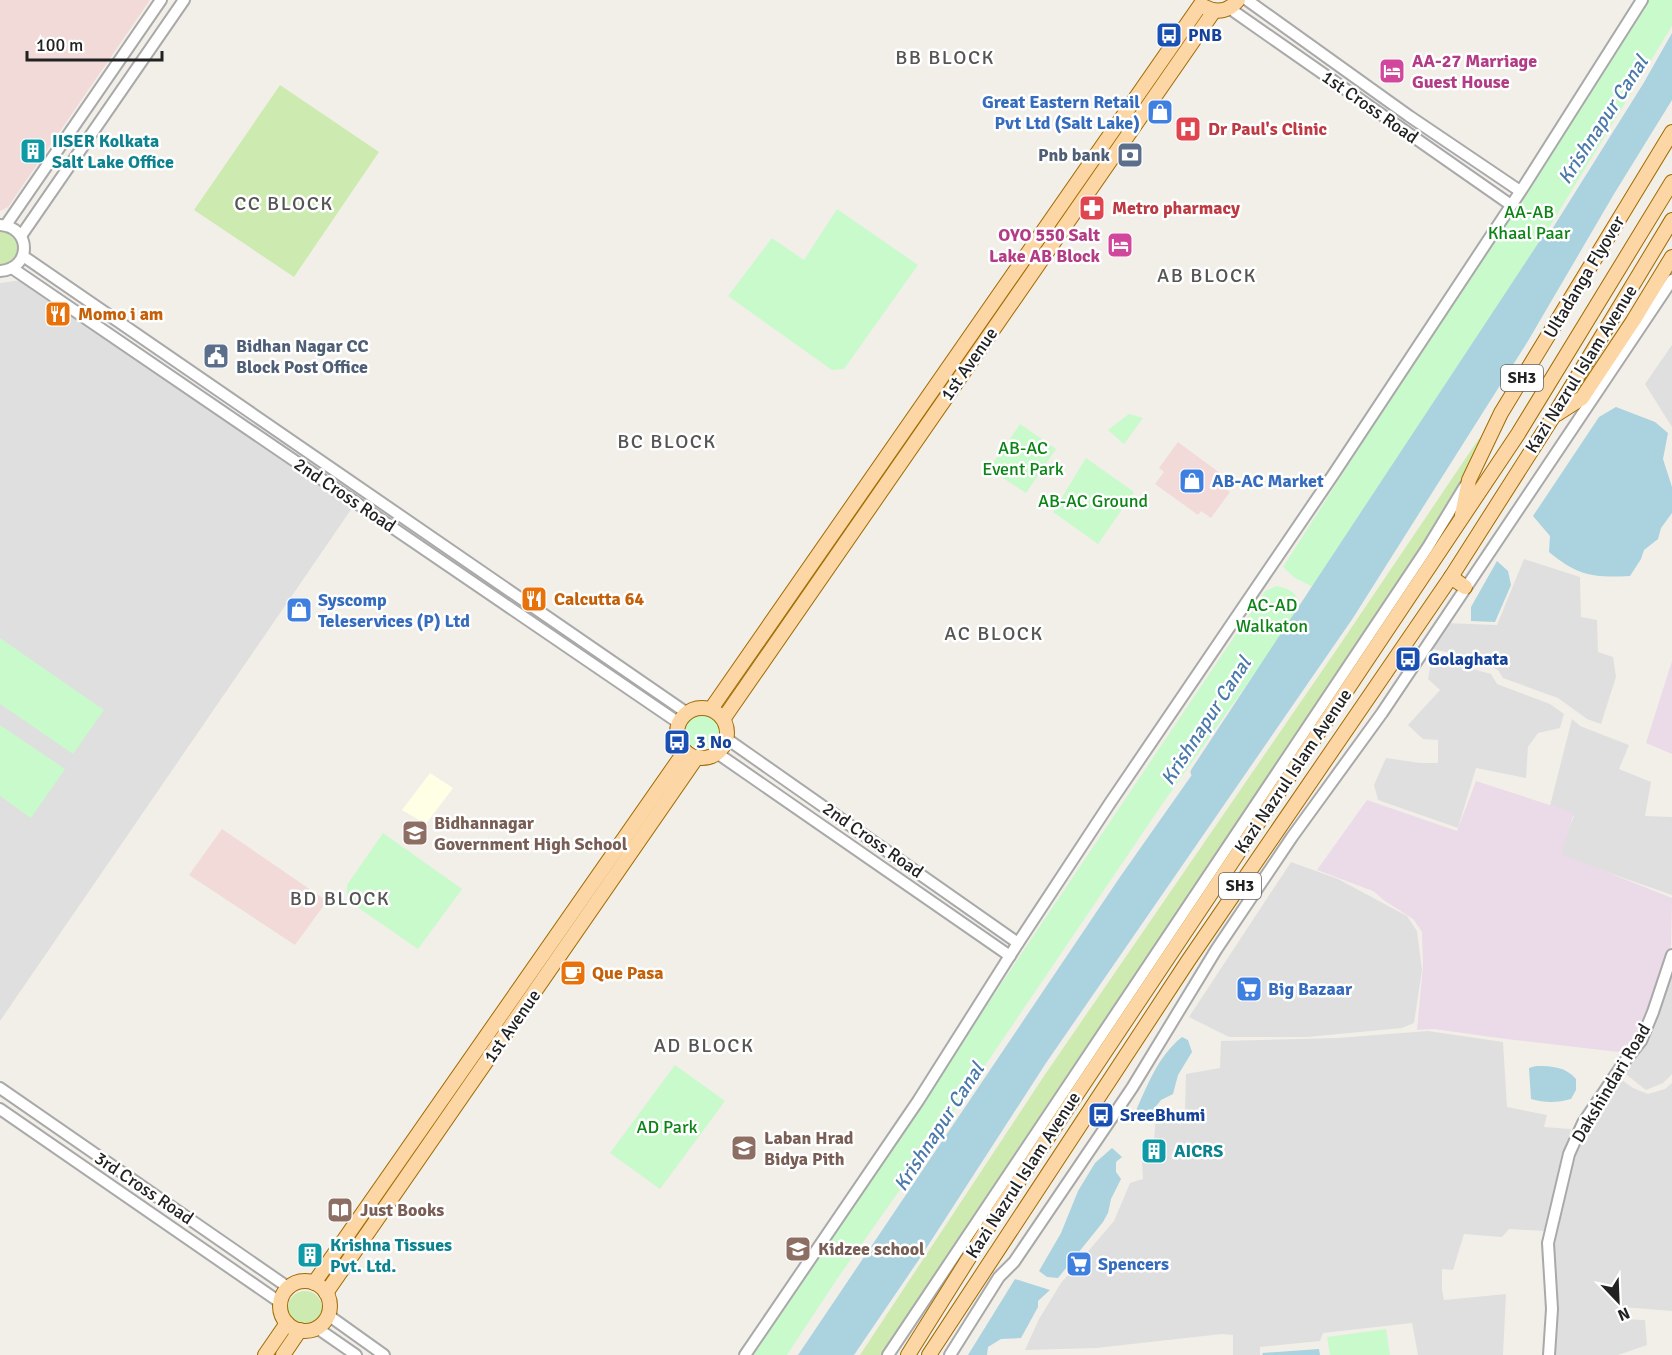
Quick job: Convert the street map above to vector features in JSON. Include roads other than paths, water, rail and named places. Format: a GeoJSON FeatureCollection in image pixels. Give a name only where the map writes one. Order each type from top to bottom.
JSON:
{"type":"FeatureCollection","features":[{"type":"Feature","properties":{"kind":"main road"},"geometry":{"type":"LineString","coordinates":[[1200,2],[1214,11],[1233,4]]}},
{"type":"Feature","properties":{"kind":"main road","name":"1st Avenue"},"geometry":{"type":"LineString","coordinates":[[711,709],[1200,2]]}},
{"type":"Feature","properties":{"kind":"main road","name":"1st Avenue"},"geometry":{"type":"LineString","coordinates":[[724,718],[1214,11]]}},
{"type":"Feature","properties":{"kind":"main road"},"geometry":{"type":"LineString","coordinates":[[1113,130],[1126,138]]}},
{"type":"Feature","properties":{"kind":"main road","name":"Ultadanga Flyover"},"geometry":{"type":"LineString","coordinates":[[1460,523],[1469,480],[1501,413],[1672,132]]}},
{"type":"Feature","properties":{"kind":"main road","name":"Kazi Nazrul Islam Avenue"},"geometry":{"type":"LineString","coordinates":[[908,1355],[994,1218],[1531,414],[1672,182]]}},
{"type":"Feature","properties":{"kind":"main road","name":"Kazi Nazrul Islam Avenue"},"geometry":{"type":"LineString","coordinates":[[928,1355],[1188,961],[1451,577],[1553,417],[1672,220]]}},
{"type":"Feature","properties":{"kind":"main road","name":"SH3"},"geometry":{"type":"LineString","coordinates":[[1553,417],[1581,398],[1633,321],[1672,257]]}},
{"type":"Feature","properties":{"kind":"main road"},"geometry":{"type":"LineString","coordinates":[[993,303],[1005,312]]}},
{"type":"Feature","properties":{"kind":"main road"},"geometry":{"type":"LineString","coordinates":[[1451,577],[1465,587]]}},
{"type":"Feature","properties":{"kind":"main road"},"geometry":{"type":"LineString","coordinates":[[782,606],[795,615]]}},
{"type":"Feature","properties":{"kind":"main road"},"geometry":{"type":"LineString","coordinates":[[698,707],[711,709],[724,718],[727,725],[727,739],[717,753],[708,757],[691,754],[679,743],[677,733],[683,718],[698,707]]}},
{"type":"Feature","properties":{"kind":"main road"},"geometry":{"type":"LineString","coordinates":[[314,1283],[691,754]]}},
{"type":"Feature","properties":{"kind":"main road","name":"1st Avenue"},"geometry":{"type":"LineString","coordinates":[[326,1293],[691,754]]}},
{"type":"Feature","properties":{"kind":"main road"},"geometry":{"type":"LineString","coordinates":[[301,1282],[314,1283],[326,1293],[330,1304],[328,1315],[317,1328],[300,1330],[287,1323],[282,1314],[281,1303],[289,1288],[301,1282]]}},
{"type":"Feature","properties":{"kind":"main road"},"geometry":{"type":"LineString","coordinates":[[265,1355],[287,1323]]}},
{"type":"Feature","properties":{"kind":"main road"},"geometry":{"type":"LineString","coordinates":[[283,1355],[300,1330]]}},
{"type":"Feature","properties":{"kind":"street"},"geometry":{"type":"LineString","coordinates":[[0,271],[12,268],[20,261],[24,246],[21,236],[14,229],[3,225],[161,0]]}},
{"type":"Feature","properties":{"kind":"street"},"geometry":{"type":"LineString","coordinates":[[21,236],[184,0]]}},
{"type":"Feature","properties":{"kind":"street"},"geometry":{"type":"LineString","coordinates":[[1246,0],[1409,116],[1520,191]]}},
{"type":"Feature","properties":{"kind":"street"},"geometry":{"type":"LineString","coordinates":[[745,1355],[918,1101],[1018,943],[1333,475],[1511,205],[1642,0]]}},
{"type":"Feature","properties":{"kind":"street","name":"1st Cross Road"},"geometry":{"type":"LineString","coordinates":[[1233,4],[1400,128],[1511,205]]}},
{"type":"Feature","properties":{"kind":"street"},"geometry":{"type":"LineString","coordinates":[[1400,128],[1409,116]]}},
{"type":"Feature","properties":{"kind":"street","name":"2nd Cross Road"},"geometry":{"type":"LineString","coordinates":[[23,256],[615,664],[683,718]]}},
{"type":"Feature","properties":{"kind":"street","name":"2nd Cross Road"},"geometry":{"type":"LineString","coordinates":[[12,268],[608,675],[683,718]]}},
{"type":"Feature","properties":{"kind":"street","name":"Kazi Nazrul Islam Avenue"},"geometry":{"type":"LineString","coordinates":[[950,1355],[999,1277],[1014,1262],[1132,1088],[1216,950],[1292,837],[1382,713],[1672,280]]}},
{"type":"Feature","properties":{"kind":"street"},"geometry":{"type":"LineString","coordinates":[[214,407],[223,393]]}},
{"type":"Feature","properties":{"kind":"street","name":"Kazi Nazrul Islam Avenue"},"geometry":{"type":"LineString","coordinates":[[888,1355],[1428,547],[1469,480]]}},
{"type":"Feature","properties":{"kind":"street"},"geometry":{"type":"LineString","coordinates":[[386,522],[394,511]]}},
{"type":"Feature","properties":{"kind":"street"},"geometry":{"type":"LineString","coordinates":[[608,675],[615,664]]}},
{"type":"Feature","properties":{"kind":"street","name":"2nd Cross Road"},"geometry":{"type":"LineString","coordinates":[[727,739],[1018,943]]}},
{"type":"Feature","properties":{"kind":"street"},"geometry":{"type":"LineString","coordinates":[[717,753],[1010,956]]}},
{"type":"Feature","properties":{"kind":"street"},"geometry":{"type":"LineString","coordinates":[[821,825],[832,812]]}},
{"type":"Feature","properties":{"kind":"street"},"geometry":{"type":"LineString","coordinates":[[903,881],[913,868]]}},
{"type":"Feature","properties":{"kind":"street","name":"Dakshindari Road"},"geometry":{"type":"LineString","coordinates":[[1549,1355],[1552,1310],[1548,1243],[1569,1154],[1583,1123],[1641,1041],[1672,955]]}},
{"type":"Feature","properties":{"kind":"street","name":"3rd Cross Road"},"geometry":{"type":"LineString","coordinates":[[0,1089],[289,1288]]}},
{"type":"Feature","properties":{"kind":"street","name":"3rd Cross Road"},"geometry":{"type":"LineString","coordinates":[[0,1109],[281,1303]]}},
{"type":"Feature","properties":{"kind":"street"},"geometry":{"type":"LineString","coordinates":[[89,1171],[99,1157]]}},
{"type":"Feature","properties":{"kind":"street"},"geometry":{"type":"LineString","coordinates":[[153,1214],[162,1201]]}},
{"type":"Feature","properties":{"kind":"street"},"geometry":{"type":"LineString","coordinates":[[234,1271],[245,1257]]}},
{"type":"Feature","properties":{"kind":"street"},"geometry":{"type":"LineString","coordinates":[[328,1315],[384,1355]]}},
{"type":"Feature","properties":{"kind":"street"},"geometry":{"type":"LineString","coordinates":[[317,1328],[356,1355]]}},
{"type":"Feature","properties":{"kind":"water"},"geometry":{"type":"Polygon","coordinates":[[[1672,33],[1672,100],[1528,341],[1353,618],[1046,1063],[918,1261],[854,1355],[798,1355],[1120,877],[1279,651],[1401,460],[1487,333],[1643,84],[1672,33]]]}},
{"type":"Feature","properties":{"kind":"water"},"geometry":{"type":"Polygon","coordinates":[[[1616,407],[1655,422],[1668,433],[1663,459],[1672,487],[1672,513],[1661,528],[1658,539],[1644,550],[1630,576],[1596,576],[1578,571],[1549,552],[1550,536],[1533,516],[1599,417],[1616,407]]]}},
{"type":"Feature","properties":{"kind":"water"},"geometry":{"type":"Polygon","coordinates":[[[1497,561],[1508,571],[1511,585],[1495,622],[1471,621],[1471,607],[1497,561]]]}},
{"type":"Feature","properties":{"kind":"water"},"geometry":{"type":"Polygon","coordinates":[[[1182,1037],[1188,1040],[1192,1052],[1178,1075],[1173,1094],[1161,1100],[1144,1121],[1134,1115],[1143,1094],[1159,1063],[1182,1037]]]}},
{"type":"Feature","properties":{"kind":"water"},"geometry":{"type":"Polygon","coordinates":[[[1536,1066],[1558,1068],[1572,1075],[1576,1079],[1576,1090],[1571,1099],[1551,1102],[1531,1099],[1529,1068],[1536,1066]]]}},
{"type":"Feature","properties":{"kind":"water"},"geometry":{"type":"Polygon","coordinates":[[[1112,1148],[1122,1157],[1116,1162],[1116,1172],[1121,1179],[1111,1199],[1108,1213],[1058,1278],[1047,1277],[1039,1271],[1061,1233],[1078,1191],[1095,1163],[1112,1148]]]}},
{"type":"Feature","properties":{"kind":"water"},"geometry":{"type":"Polygon","coordinates":[[[1015,1279],[1050,1290],[1038,1301],[1038,1307],[1021,1338],[1001,1339],[988,1347],[987,1355],[968,1355],[1015,1279]]]}},
{"type":"Feature","properties":{"kind":"water"},"geometry":{"type":"Polygon","coordinates":[[[1319,1349],[1320,1355],[1263,1355],[1262,1353],[1319,1349]]]}},
{"type":"Feature","properties":{"kind":"waterway","name":"Krishnapur Canal"},"geometry":{"type":"LineString","coordinates":[[1195,772],[1549,235]]}},
{"type":"Feature","properties":{"kind":"place","name":"PNB"},"geometry":{"type":"Point","coordinates":[1169,35]}},
{"type":"Feature","properties":{"kind":"place","name":"AA-27 Marriage Guest House"},"geometry":{"type":"Point","coordinates":[1392,71]}},
{"type":"Feature","properties":{"kind":"place","name":"Great Eastern Retail Pvt Ltd (Salt Lake)"},"geometry":{"type":"Point","coordinates":[1160,112]}},
{"type":"Feature","properties":{"kind":"place","name":"Dr Paul's Clinic"},"geometry":{"type":"Point","coordinates":[1188,129]}},
{"type":"Feature","properties":{"kind":"place","name":"IISER Kolkata Salt Lake Office"},"geometry":{"type":"Point","coordinates":[33,151]}},
{"type":"Feature","properties":{"kind":"place","name":"Pnb bank"},"geometry":{"type":"Point","coordinates":[1130,155]}},
{"type":"Feature","properties":{"kind":"place","name":"Metro pharmacy"},"geometry":{"type":"Point","coordinates":[1092,208]}},
{"type":"Feature","properties":{"kind":"place","name":"OYO 550 Salt Lake AB Block"},"geometry":{"type":"Point","coordinates":[1120,245]}},
{"type":"Feature","properties":{"kind":"place","name":"Momo i am"},"geometry":{"type":"Point","coordinates":[58,314]}},
{"type":"Feature","properties":{"kind":"place","name":"Bidhan Nagar CC Block Post Office"},"geometry":{"type":"Point","coordinates":[216,356]}},
{"type":"Feature","properties":{"kind":"place","name":"AB-AC Market"},"geometry":{"type":"Point","coordinates":[1192,481]}},
{"type":"Feature","properties":{"kind":"place","name":"Calcutta 64"},"geometry":{"type":"Point","coordinates":[534,599]}},
{"type":"Feature","properties":{"kind":"place","name":"Syscomp Teleservices (P) Ltd"},"geometry":{"type":"Point","coordinates":[299,610]}},
{"type":"Feature","properties":{"kind":"place","name":"Golaghata"},"geometry":{"type":"Point","coordinates":[1408,659]}},
{"type":"Feature","properties":{"kind":"place","name":"3 No"},"geometry":{"type":"Point","coordinates":[677,742]}},
{"type":"Feature","properties":{"kind":"place","name":"Bidhannagar Government High School"},"geometry":{"type":"Point","coordinates":[415,833]}},
{"type":"Feature","properties":{"kind":"place","name":"Que Pasa"},"geometry":{"type":"Point","coordinates":[573,973]}},
{"type":"Feature","properties":{"kind":"place","name":"Big Bazaar"},"geometry":{"type":"Point","coordinates":[1249,989]}},
{"type":"Feature","properties":{"kind":"place","name":"SreeBhumi"},"geometry":{"type":"Point","coordinates":[1101,1115]}},
{"type":"Feature","properties":{"kind":"place","name":"Laban Hrad Bidya Pith"},"geometry":{"type":"Point","coordinates":[744,1148]}},
{"type":"Feature","properties":{"kind":"place","name":"AICRS"},"geometry":{"type":"Point","coordinates":[1154,1151]}},
{"type":"Feature","properties":{"kind":"place","name":"Just Books"},"geometry":{"type":"Point","coordinates":[340,1210]}},
{"type":"Feature","properties":{"kind":"place","name":"Kidzee school"},"geometry":{"type":"Point","coordinates":[798,1249]}},
{"type":"Feature","properties":{"kind":"place","name":"Krishna Tissues Pvt. Ltd."},"geometry":{"type":"Point","coordinates":[310,1255]}},
{"type":"Feature","properties":{"kind":"place","name":"Spencers"},"geometry":{"type":"Point","coordinates":[1079,1264]}},
{"type":"Feature","properties":{"kind":"district","name":"BB BLOCK"},"geometry":{"type":"Point","coordinates":[945,57]}},
{"type":"Feature","properties":{"kind":"district","name":"CC BLOCK"},"geometry":{"type":"Point","coordinates":[284,203]}},
{"type":"Feature","properties":{"kind":"district","name":"AB BLOCK"},"geometry":{"type":"Point","coordinates":[1207,275]}},
{"type":"Feature","properties":{"kind":"district","name":"BC BLOCK"},"geometry":{"type":"Point","coordinates":[667,441]}},
{"type":"Feature","properties":{"kind":"district","name":"AC BLOCK"},"geometry":{"type":"Point","coordinates":[994,633]}},
{"type":"Feature","properties":{"kind":"district","name":"BD BLOCK"},"geometry":{"type":"Point","coordinates":[340,898]}},
{"type":"Feature","properties":{"kind":"district","name":"AD BLOCK"},"geometry":{"type":"Point","coordinates":[704,1045]}},
{"type":"Feature","properties":{"kind":"park label","name":"AA-AB Khaal Paar"},"geometry":{"type":"Point","coordinates":[1529,222]}},
{"type":"Feature","properties":{"kind":"park label","name":"AB-AC Event Park"},"geometry":{"type":"Point","coordinates":[1023,458]}},
{"type":"Feature","properties":{"kind":"park label","name":"AB-AC Ground"},"geometry":{"type":"Point","coordinates":[1093,501]}},
{"type":"Feature","properties":{"kind":"park label","name":"AC-AD Walkaton"},"geometry":{"type":"Point","coordinates":[1272,615]}},
{"type":"Feature","properties":{"kind":"park label","name":"AD Park"},"geometry":{"type":"Point","coordinates":[667,1127]}}]}
